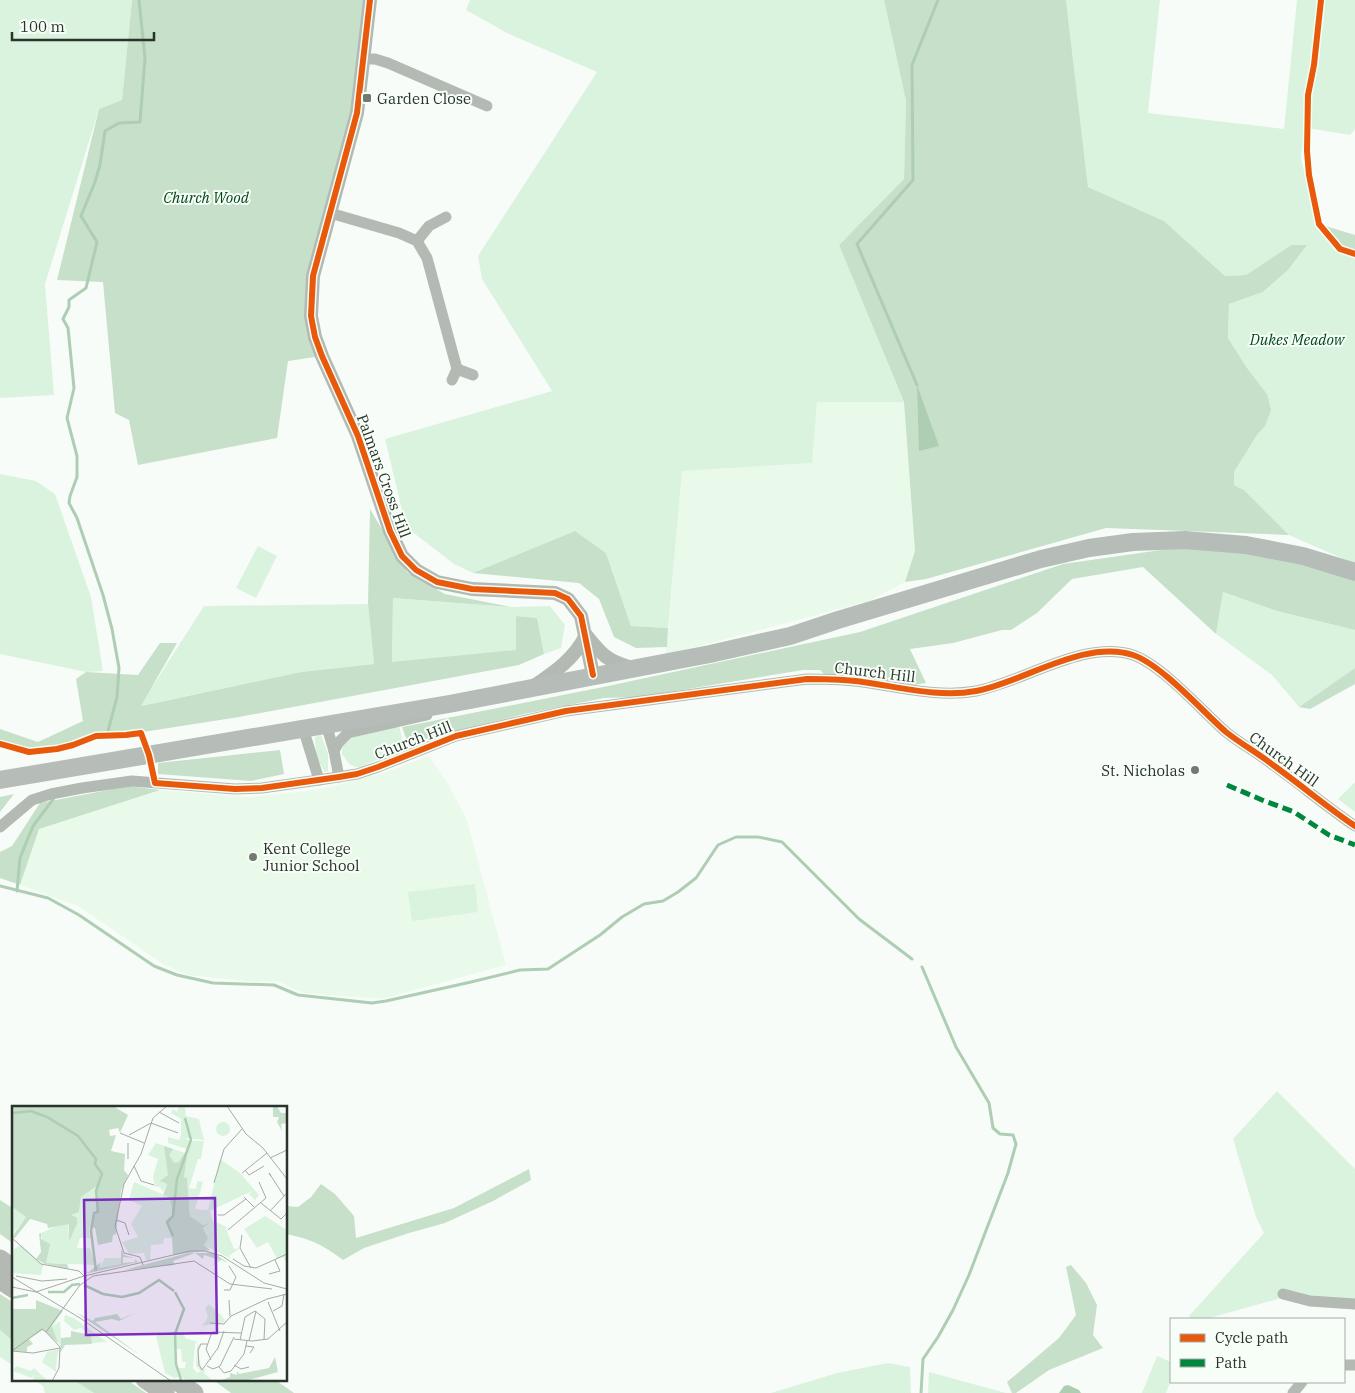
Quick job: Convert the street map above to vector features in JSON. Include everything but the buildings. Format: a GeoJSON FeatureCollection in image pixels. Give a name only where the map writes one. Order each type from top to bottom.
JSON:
{"type":"FeatureCollection","features":[{"type":"Feature","properties":{"kind":"highway"},"geometry":{"type":"LineString","coordinates":[[0,1259],[12,1268]]}},
{"type":"Feature","properties":{"kind":"highway"},"geometry":{"type":"LineString","coordinates":[[0,1280],[12,1288]]}},
{"type":"Feature","properties":{"kind":"highway"},"geometry":{"type":"LineString","coordinates":[[146,1380],[165,1393]]}},
{"type":"Feature","properties":{"kind":"highway"},"geometry":{"type":"LineString","coordinates":[[175,1380],[194,1393]]}},
{"type":"Feature","properties":{"kind":"main road"},"geometry":{"type":"LineString","coordinates":[[0,780],[449,704],[710,654],[790,636],[1041,560],[1088,548],[1133,542],[1185,540],[1246,545],[1304,556],[1355,572]]}},
{"type":"Feature","properties":{"kind":"street","name":"Palmars Cross Hill"},"geometry":{"type":"LineString","coordinates":[[370,0],[357,113],[313,276],[311,316],[315,337],[358,436],[390,530],[402,556],[416,570],[437,582],[472,589],[544,592],[561,595],[574,605],[582,616],[593,675]]}},
{"type":"Feature","properties":{"kind":"street"},"geometry":{"type":"LineString","coordinates":[[364,58],[388,63],[487,106]]}},
{"type":"Feature","properties":{"kind":"street"},"geometry":{"type":"LineString","coordinates":[[330,213],[399,233],[417,241],[427,258],[457,369],[452,380]]}},
{"type":"Feature","properties":{"kind":"street"},"geometry":{"type":"LineString","coordinates":[[417,241],[429,226],[446,217]]}},
{"type":"Feature","properties":{"kind":"street"},"geometry":{"type":"LineString","coordinates":[[457,369],[473,375]]}},
{"type":"Feature","properties":{"kind":"street"},"geometry":{"type":"LineString","coordinates":[[532,687],[556,672],[580,647],[586,635],[603,656],[617,664],[632,668]]}},
{"type":"Feature","properties":{"kind":"street","name":"Church Hill"},"geometry":{"type":"LineString","coordinates":[[0,827],[32,800],[51,794],[132,781],[235,789],[262,788],[339,777],[378,767],[456,736],[566,710],[807,679],[834,679],[915,690],[960,693],[976,691],[1077,657],[1103,652],[1122,652],[1135,656],[1151,665],[1227,733],[1265,758],[1333,812],[1355,826]]}},
{"type":"Feature","properties":{"kind":"street"},"geometry":{"type":"LineString","coordinates":[[334,751],[343,736],[348,733],[425,717],[449,704]]}},
{"type":"Feature","properties":{"kind":"street"},"geometry":{"type":"LineString","coordinates":[[326,724],[339,777]]}},
{"type":"Feature","properties":{"kind":"street"},"geometry":{"type":"LineString","coordinates":[[303,728],[319,780]]}},
{"type":"Feature","properties":{"kind":"street"},"geometry":{"type":"LineString","coordinates":[[1283,1294],[1310,1301],[1355,1304]]}},
{"type":"Feature","properties":{"kind":"street"},"geometry":{"type":"LineString","coordinates":[[1293,1393],[1301,1383]]}},
{"type":"Feature","properties":{"kind":"shaded area"},"geometry":{"type":"Polygon","coordinates":[[[917,385],[939,446],[919,451],[917,385]]]}},
{"type":"Feature","properties":{"kind":"shaded area"},"geometry":{"type":"Polygon","coordinates":[[[816,402],[904,402],[915,551],[905,582],[869,601],[666,655],[682,471],[811,463],[816,402]]]}},
{"type":"Feature","properties":{"kind":"shaded area","name":"Kent College Junior School"},"geometry":{"type":"Polygon","coordinates":[[[429,756],[447,782],[467,820],[506,965],[382,999],[304,993],[277,981],[255,982],[187,975],[163,964],[78,906],[20,885],[39,829],[160,790],[250,797],[307,791],[380,774],[429,756]]]}},
{"type":"Feature","properties":{"kind":"shaded area"},"geometry":{"type":"Polygon","coordinates":[[[1068,1385],[1079,1390],[1081,1393],[1059,1393],[1064,1386],[1068,1385]]]}},
{"type":"Feature","properties":{"kind":"green space"},"geometry":{"type":"Polygon","coordinates":[[[0,0],[132,0],[122,100],[99,109],[45,284],[54,395],[0,398],[0,0]]]}},
{"type":"Feature","properties":{"kind":"green space","name":"Church Wood"},"geometry":{"type":"Polygon","coordinates":[[[132,0],[370,0],[364,59],[313,276],[322,356],[288,361],[277,438],[138,465],[129,420],[115,413],[103,282],[57,280],[99,109],[122,100],[132,0]]]}},
{"type":"Feature","properties":{"kind":"green space"},"geometry":{"type":"Polygon","coordinates":[[[470,0],[884,0],[906,101],[904,179],[839,245],[904,402],[817,402],[812,463],[682,471],[668,628],[631,626],[606,553],[575,531],[473,573],[454,564],[406,527],[385,439],[552,391],[482,279],[478,256],[597,72],[509,34],[466,10],[470,0]]]}},
{"type":"Feature","properties":{"kind":"green space"},"geometry":{"type":"Polygon","coordinates":[[[884,0],[1066,0],[1088,187],[1164,221],[1225,276],[1246,275],[1291,245],[1307,245],[1288,270],[1263,292],[1229,304],[1228,338],[1247,368],[1267,394],[1271,410],[1265,426],[1257,435],[1234,472],[1234,485],[1244,490],[1289,535],[1106,528],[926,579],[905,582],[915,551],[904,402],[839,245],[904,179],[906,101],[884,0]]]}},
{"type":"Feature","properties":{"kind":"green space","name":"Dukes Meadow"},"geometry":{"type":"Polygon","coordinates":[[[1066,0],[1160,0],[1148,113],[1284,129],[1297,0],[1319,0],[1310,83],[1314,65],[1321,0],[1355,0],[1355,129],[1350,135],[1307,128],[1307,107],[1301,158],[1317,227],[1340,249],[1355,254],[1355,564],[1289,535],[1244,490],[1234,485],[1234,472],[1257,435],[1265,426],[1267,394],[1247,368],[1228,338],[1229,304],[1263,292],[1288,270],[1307,245],[1291,245],[1246,275],[1225,276],[1164,221],[1088,187],[1066,0]]]}},
{"type":"Feature","properties":{"kind":"green space"},"geometry":{"type":"Polygon","coordinates":[[[1319,224],[1355,235],[1355,254],[1340,249],[1319,224]]]}},
{"type":"Feature","properties":{"kind":"green space"},"geometry":{"type":"Polygon","coordinates":[[[0,474],[36,481],[55,494],[91,597],[103,671],[86,672],[0,654],[0,474]]]}},
{"type":"Feature","properties":{"kind":"green space"},"geometry":{"type":"Polygon","coordinates":[[[370,509],[407,572],[445,594],[511,607],[393,598],[392,662],[516,650],[516,616],[537,618],[544,654],[519,665],[239,717],[34,749],[0,740],[0,729],[38,742],[83,721],[76,679],[86,672],[138,675],[160,643],[177,643],[141,706],[301,672],[374,664],[368,604],[370,509]]]}},
{"type":"Feature","properties":{"kind":"green space"},"geometry":{"type":"Polygon","coordinates":[[[575,531],[606,553],[631,626],[668,628],[667,647],[636,648],[614,637],[599,599],[579,583],[473,573],[575,531]]]}},
{"type":"Feature","properties":{"kind":"green space"},"geometry":{"type":"Polygon","coordinates":[[[258,546],[277,556],[256,598],[236,588],[258,546]]]}},
{"type":"Feature","properties":{"kind":"green space"},"geometry":{"type":"Polygon","coordinates":[[[1175,548],[1222,549],[1277,558],[1309,565],[1355,581],[1355,630],[1277,611],[1223,592],[1216,634],[1143,567],[1072,579],[1037,613],[1011,630],[1002,630],[953,643],[910,649],[926,683],[905,686],[824,674],[820,670],[803,670],[639,697],[604,698],[524,714],[408,744],[402,727],[608,686],[860,632],[1063,564],[1175,548]]]}},
{"type":"Feature","properties":{"kind":"green space"},"geometry":{"type":"Polygon","coordinates":[[[1223,592],[1277,611],[1355,630],[1355,668],[1299,707],[1272,675],[1216,634],[1223,592]]]}},
{"type":"Feature","properties":{"kind":"green space"},"geometry":{"type":"Polygon","coordinates":[[[393,598],[511,607],[550,606],[565,625],[561,648],[544,654],[537,618],[516,616],[517,650],[392,663],[393,598]]]}},
{"type":"Feature","properties":{"kind":"green space"},"geometry":{"type":"Polygon","coordinates":[[[368,604],[374,664],[301,672],[140,706],[204,606],[368,604]]]}},
{"type":"Feature","properties":{"kind":"green space"},"geometry":{"type":"Polygon","coordinates":[[[1355,668],[1355,684],[1310,709],[1299,707],[1355,668]]]}},
{"type":"Feature","properties":{"kind":"green space"},"geometry":{"type":"Polygon","coordinates":[[[399,726],[405,748],[360,767],[349,764],[342,754],[342,746],[347,739],[399,726]]]}},
{"type":"Feature","properties":{"kind":"green space"},"geometry":{"type":"Polygon","coordinates":[[[321,735],[328,754],[328,771],[325,772],[318,759],[315,747],[315,737],[321,735]]]}},
{"type":"Feature","properties":{"kind":"green space"},"geometry":{"type":"Polygon","coordinates":[[[280,750],[284,774],[251,781],[158,774],[158,763],[280,750]]]}},
{"type":"Feature","properties":{"kind":"green space"},"geometry":{"type":"Polygon","coordinates":[[[1355,782],[1355,812],[1338,799],[1355,782]]]}},
{"type":"Feature","properties":{"kind":"green space"},"geometry":{"type":"Polygon","coordinates":[[[129,786],[160,790],[39,829],[20,885],[0,878],[0,852],[12,846],[40,803],[129,786]]]}},
{"type":"Feature","properties":{"kind":"green space"},"geometry":{"type":"Polygon","coordinates":[[[14,794],[0,812],[0,797],[14,794]]]}},
{"type":"Feature","properties":{"kind":"green space"},"geometry":{"type":"Polygon","coordinates":[[[475,884],[478,912],[412,921],[408,892],[475,884]]]}},
{"type":"Feature","properties":{"kind":"green space"},"geometry":{"type":"Polygon","coordinates":[[[1277,1091],[1355,1169],[1355,1300],[1315,1297],[1280,1289],[1285,1297],[1210,1318],[1190,1318],[1189,1316],[1264,1233],[1256,1217],[1233,1139],[1277,1091]]]}},
{"type":"Feature","properties":{"kind":"green space"},"geometry":{"type":"Polygon","coordinates":[[[529,1169],[531,1180],[493,1201],[445,1223],[364,1248],[343,1260],[316,1243],[288,1234],[288,1206],[298,1207],[311,1197],[321,1184],[335,1194],[354,1216],[356,1238],[454,1208],[529,1169]]]}},
{"type":"Feature","properties":{"kind":"green space"},"geometry":{"type":"Polygon","coordinates":[[[0,1200],[12,1208],[12,1243],[0,1234],[0,1200]]]}},
{"type":"Feature","properties":{"kind":"green space"},"geometry":{"type":"Polygon","coordinates":[[[1071,1265],[1086,1283],[1097,1305],[1093,1335],[1103,1348],[1049,1370],[1016,1393],[1012,1393],[1007,1382],[1059,1338],[1076,1315],[1066,1267],[1071,1265]]]}},
{"type":"Feature","properties":{"kind":"green space"},"geometry":{"type":"Polygon","coordinates":[[[0,1294],[12,1302],[12,1340],[0,1330],[0,1294]]]}},
{"type":"Feature","properties":{"kind":"green space"},"geometry":{"type":"Polygon","coordinates":[[[0,1330],[12,1340],[12,1365],[0,1357],[0,1330]]]}},
{"type":"Feature","properties":{"kind":"green space"},"geometry":{"type":"Polygon","coordinates":[[[1157,1356],[1170,1362],[1170,1383],[1166,1393],[1142,1393],[1157,1356]]]}},
{"type":"Feature","properties":{"kind":"green space"},"geometry":{"type":"Polygon","coordinates":[[[888,1363],[910,1367],[911,1393],[771,1393],[837,1373],[888,1363]]]}},
{"type":"Feature","properties":{"kind":"green space"},"geometry":{"type":"Polygon","coordinates":[[[929,1372],[1006,1393],[928,1393],[929,1372]]]}},
{"type":"Feature","properties":{"kind":"green space"},"geometry":{"type":"Polygon","coordinates":[[[34,1380],[74,1380],[94,1393],[45,1393],[43,1386],[34,1380]]]}},
{"type":"Feature","properties":{"kind":"green space"},"geometry":{"type":"Polygon","coordinates":[[[74,1380],[127,1380],[146,1393],[94,1393],[74,1380]]]}},
{"type":"Feature","properties":{"kind":"green space"},"geometry":{"type":"Polygon","coordinates":[[[213,1380],[275,1380],[294,1393],[231,1393],[213,1380]]]}},
{"type":"Feature","properties":{"kind":"waterway"},"geometry":{"type":"LineString","coordinates":[[108,731],[117,697],[119,668],[112,629],[103,595],[77,518],[69,503],[77,477],[77,456],[67,418],[74,388],[68,328],[63,319],[69,307],[69,300],[86,288],[97,242],[81,216],[100,165],[105,131],[119,123],[140,122],[145,58],[139,0]]}},
{"type":"Feature","properties":{"kind":"waterway"},"geometry":{"type":"LineString","coordinates":[[917,385],[857,244],[913,180],[912,65],[938,0]]}},
{"type":"Feature","properties":{"kind":"waterway"},"geometry":{"type":"LineString","coordinates":[[17,891],[20,858],[33,826],[54,798]]}},
{"type":"Feature","properties":{"kind":"waterway"},"geometry":{"type":"LineString","coordinates":[[0,886],[48,898],[79,915],[154,966],[177,975],[213,983],[274,985],[298,995],[372,1003],[520,970],[548,969],[600,935],[622,917],[644,904],[663,901],[678,892],[696,878],[718,845],[736,837],[758,837],[782,842],[859,919],[912,959]]}},
{"type":"Feature","properties":{"kind":"waterway"},"geometry":{"type":"LineString","coordinates":[[921,1393],[923,1359],[953,1310],[969,1275],[1008,1173],[1016,1144],[1013,1135],[1000,1134],[993,1128],[989,1103],[956,1047],[922,967]]}},
{"type":"Feature","properties":{"kind":"marked path"},"geometry":{"type":"LineString","coordinates":[[1227,785],[1294,812],[1329,835],[1355,845]]}},
{"type":"Feature","properties":{"kind":"cycle path"},"geometry":{"type":"LineString","coordinates":[[370,0],[357,113],[313,276],[311,316],[315,337],[358,436],[390,531],[402,556],[416,570],[437,582],[472,589],[555,593],[568,599],[581,616],[593,675]]}},
{"type":"Feature","properties":{"kind":"cycle path"},"geometry":{"type":"LineString","coordinates":[[1321,0],[1314,65],[1308,95],[1307,151],[1309,175],[1319,224],[1340,249],[1355,254]]}},
{"type":"Feature","properties":{"kind":"cycle path"},"geometry":{"type":"LineString","coordinates":[[0,744],[29,752],[57,749],[96,736],[141,733],[149,755],[155,783],[235,789],[262,788],[357,774],[456,736],[566,711],[807,679],[849,680],[934,693],[962,693],[995,686],[1074,657],[1114,652],[1133,655],[1156,668],[1226,732],[1355,826]]}},
{"type":"Feature","properties":{"kind":"place","name":"Garden Close"},"geometry":{"type":"Point","coordinates":[367,98]}},
{"type":"Feature","properties":{"kind":"place","name":"St. Nicholas"},"geometry":{"type":"Point","coordinates":[1195,770]}},
{"type":"Feature","properties":{"kind":"place","name":"Kent College Junior School"},"geometry":{"type":"Point","coordinates":[253,857]}}]}
